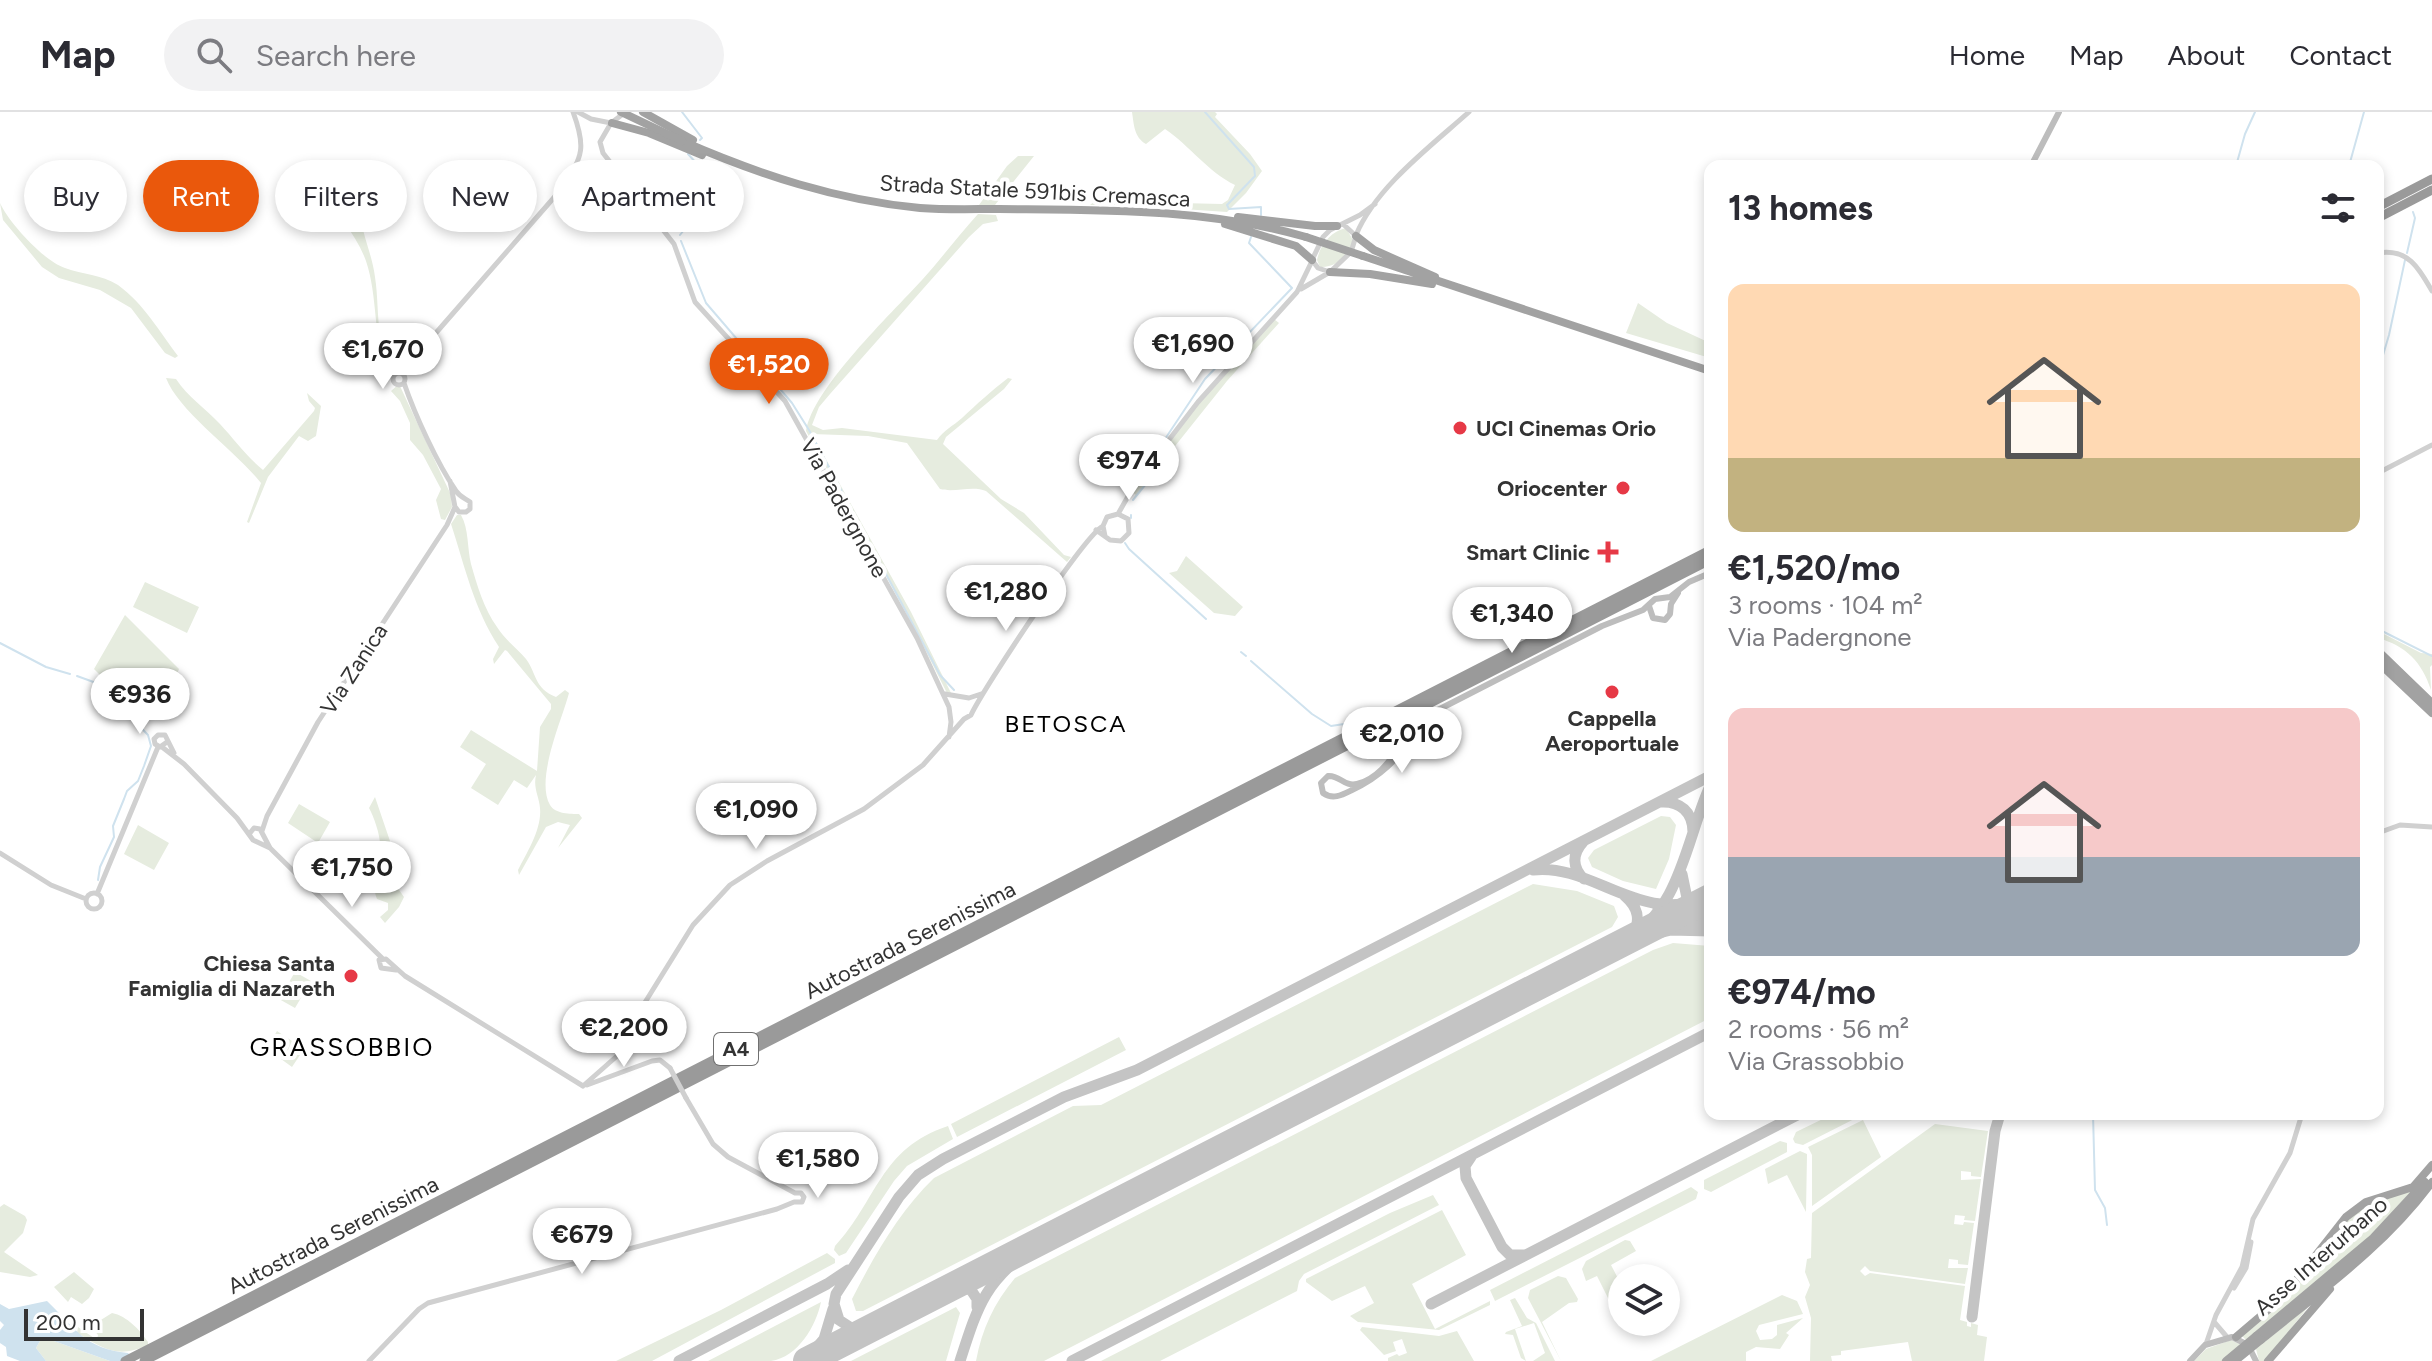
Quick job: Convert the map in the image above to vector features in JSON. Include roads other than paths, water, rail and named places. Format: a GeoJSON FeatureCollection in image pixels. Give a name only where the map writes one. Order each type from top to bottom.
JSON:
{"type":"FeatureCollection","features":[{"type":"Feature","properties":{"kind":"highway","name":"Strada Statale 591bis Cremasca"},"geometry":{"type":"LineString","coordinates":[[623,112],[725,160]]}},
{"type":"Feature","properties":{"kind":"highway"},"geometry":{"type":"LineString","coordinates":[[643,112],[727,160]]}},
{"type":"Feature","properties":{"kind":"highway"},"geometry":{"type":"LineString","coordinates":[[612,123],[649,133],[720,160]]}},
{"type":"Feature","properties":{"kind":"highway","name":"Strada Statale 591bis Cremasca"},"geometry":{"type":"LineString","coordinates":[[744,167],[816,191],[902,206],[1142,211],[1238,221],[1306,237],[1449,286]]}},
{"type":"Feature","properties":{"kind":"highway"},"geometry":{"type":"LineString","coordinates":[[2384,204],[2432,179]]}},
{"type":"Feature","properties":{"kind":"highway"},"geometry":{"type":"LineString","coordinates":[[2384,215],[2432,190]]}},
{"type":"Feature","properties":{"kind":"highway"},"geometry":{"type":"LineString","coordinates":[[1197,216],[1223,215],[1315,226],[1340,225]]}},
{"type":"Feature","properties":{"kind":"highway"},"geometry":{"type":"LineString","coordinates":[[1197,216],[1296,246],[1312,260]]}},
{"type":"Feature","properties":{"kind":"highway"},"geometry":{"type":"LineString","coordinates":[[1356,236],[1374,250],[1423,270],[1449,286]]}},
{"type":"Feature","properties":{"kind":"highway"},"geometry":{"type":"LineString","coordinates":[[1330,272],[1370,274],[1449,286],[1704,364]]}},
{"type":"Feature","properties":{"kind":"highway","name":"Autostrada Serenissima"},"geometry":{"type":"LineString","coordinates":[[1332,749],[1704,553]]}},
{"type":"Feature","properties":{"kind":"highway","name":"Autostrada Serenissima"},"geometry":{"type":"LineString","coordinates":[[125,1361],[149,1356],[1332,749],[1704,563]]}},
{"type":"Feature","properties":{"kind":"highway"},"geometry":{"type":"LineString","coordinates":[[2384,659],[2432,703]]}},
{"type":"Feature","properties":{"kind":"highway"},"geometry":{"type":"LineString","coordinates":[[2384,659],[2432,713]]}},
{"type":"Feature","properties":{"kind":"highway"},"geometry":{"type":"LineString","coordinates":[[2231,1337],[2283,1297],[2346,1217],[2366,1202],[2413,1187],[2432,1165]]}},
{"type":"Feature","properties":{"kind":"highway","name":"Asse Interurbano"},"geometry":{"type":"LineString","coordinates":[[2235,1361],[2373,1238],[2405,1206],[2432,1171]]}},
{"type":"Feature","properties":{"kind":"highway","name":"Asse Interurbano"},"geometry":{"type":"LineString","coordinates":[[2226,1361],[2346,1271],[2411,1209],[2432,1182]]}},
{"type":"Feature","properties":{"kind":"highway"},"geometry":{"type":"LineString","coordinates":[[2268,1361],[2346,1271]]}},
{"type":"Feature","properties":{"kind":"main road"},"geometry":{"type":"LineString","coordinates":[[2034,160],[2059,112]]}},
{"type":"Feature","properties":{"kind":"main road"},"geometry":{"type":"LineString","coordinates":[[1436,711],[1378,777],[1339,795],[1323,793],[1323,779],[1330,775],[1354,785],[1376,775],[1415,725],[1436,711],[1704,576]]}},
{"type":"Feature","properties":{"kind":"main road"},"geometry":{"type":"LineString","coordinates":[[1629,614],[1665,620],[1680,590]]}},
{"type":"Feature","properties":{"kind":"main road"},"geometry":{"type":"LineString","coordinates":[[1663,598],[1671,606]]}},
{"type":"Feature","properties":{"kind":"main road"},"geometry":{"type":"LineString","coordinates":[[1650,605],[1651,617]]}},
{"type":"Feature","properties":{"kind":"main road"},"geometry":{"type":"LineString","coordinates":[[1339,795],[1343,789],[1342,781]]}},
{"type":"Feature","properties":{"kind":"main road"},"geometry":{"type":"LineString","coordinates":[[2190,1361],[2205,1345],[2231,1337],[2248,1345],[2256,1361]]}},
{"type":"Feature","properties":{"kind":"street"},"geometry":{"type":"LineString","coordinates":[[575,112],[612,123]]}},
{"type":"Feature","properties":{"kind":"street"},"geometry":{"type":"LineString","coordinates":[[403,379],[395,381],[403,379],[411,364],[504,252],[564,186],[581,155],[575,112]]}},
{"type":"Feature","properties":{"kind":"street"},"geometry":{"type":"LineString","coordinates":[[602,135],[623,112]]}},
{"type":"Feature","properties":{"kind":"street"},"geometry":{"type":"LineString","coordinates":[[1118,514],[1135,484],[1198,402],[1297,292],[1330,272],[1351,252],[1356,236],[1375,204],[1406,170],[1469,112]]}},
{"type":"Feature","properties":{"kind":"street"},"geometry":{"type":"LineString","coordinates":[[577,126],[581,120],[592,119]]}},
{"type":"Feature","properties":{"kind":"street","name":"Via Padergnone"},"geometry":{"type":"LineString","coordinates":[[592,119],[600,127],[603,153],[674,244],[695,302],[736,351],[785,401],[912,628],[950,710]]}},
{"type":"Feature","properties":{"kind":"street"},"geometry":{"type":"LineString","coordinates":[[1297,292],[1323,237],[1375,204]]}},
{"type":"Feature","properties":{"kind":"street"},"geometry":{"type":"LineString","coordinates":[[1340,225],[1356,236]]}},
{"type":"Feature","properties":{"kind":"street"},"geometry":{"type":"LineString","coordinates":[[2384,253],[2407,257],[2420,269],[2432,291]]}},
{"type":"Feature","properties":{"kind":"street"},"geometry":{"type":"LineString","coordinates":[[1312,260],[1318,268],[1330,272]]}},
{"type":"Feature","properties":{"kind":"street"},"geometry":{"type":"LineString","coordinates":[[403,379],[450,481],[458,495],[463,497],[456,507]]}},
{"type":"Feature","properties":{"kind":"street"},"geometry":{"type":"LineString","coordinates":[[2384,470],[2432,445]]}},
{"type":"Feature","properties":{"kind":"street"},"geometry":{"type":"LineString","coordinates":[[450,481],[456,507]]}},
{"type":"Feature","properties":{"kind":"street","name":"Via Zanica"},"geometry":{"type":"LineString","coordinates":[[257,831],[318,722],[456,507],[466,512],[470,507],[463,497]]}},
{"type":"Feature","properties":{"kind":"street"},"geometry":{"type":"LineString","coordinates":[[1095,530],[1114,541],[1124,539],[1130,530],[1125,503]]}},
{"type":"Feature","properties":{"kind":"street"},"geometry":{"type":"LineString","coordinates":[[1105,536],[1103,526],[1107,517],[1118,514],[1128,519]]}},
{"type":"Feature","properties":{"kind":"street"},"geometry":{"type":"LineString","coordinates":[[583,1086],[616,1053],[693,925],[730,885],[767,861],[864,809],[923,765],[971,715],[1095,530],[1103,526]]}},
{"type":"Feature","properties":{"kind":"street"},"geometry":{"type":"LineString","coordinates":[[944,694],[969,698],[985,691]]}},
{"type":"Feature","properties":{"kind":"street"},"geometry":{"type":"LineString","coordinates":[[949,738],[950,710],[956,696]]}},
{"type":"Feature","properties":{"kind":"street"},"geometry":{"type":"LineString","coordinates":[[969,698],[974,708]]}},
{"type":"Feature","properties":{"kind":"street"},"geometry":{"type":"LineString","coordinates":[[950,710],[960,724]]}},
{"type":"Feature","properties":{"kind":"street"},"geometry":{"type":"LineString","coordinates":[[97,894],[163,745],[237,818],[257,831],[270,848],[382,961],[583,1086]]}},
{"type":"Feature","properties":{"kind":"street"},"geometry":{"type":"LineString","coordinates":[[2384,831],[2403,825],[2432,827]]}},
{"type":"Feature","properties":{"kind":"street"},"geometry":{"type":"LineString","coordinates":[[257,831],[257,841],[270,848]]}},
{"type":"Feature","properties":{"kind":"street"},"geometry":{"type":"LineString","coordinates":[[0,853],[51,885],[86,899]]}},
{"type":"Feature","properties":{"kind":"street"},"geometry":{"type":"LineString","coordinates":[[86,899],[90,894],[97,894]]}},
{"type":"Feature","properties":{"kind":"street"},"geometry":{"type":"LineString","coordinates":[[86,899],[88,906],[97,907],[101,902],[97,894]]}},
{"type":"Feature","properties":{"kind":"street"},"geometry":{"type":"LineString","coordinates":[[627,1070],[615,1066],[632,1027]]}},
{"type":"Feature","properties":{"kind":"street"},"geometry":{"type":"LineString","coordinates":[[583,1086],[617,1056]]}},
{"type":"Feature","properties":{"kind":"street"},"geometry":{"type":"LineString","coordinates":[[369,1361],[428,1303],[794,1202],[799,1204],[804,1199],[801,1193],[795,1193],[728,1157],[713,1144],[670,1068],[660,1060],[583,1086]]}},
{"type":"Feature","properties":{"kind":"street"},"geometry":{"type":"LineString","coordinates":[[2205,1345],[2243,1264],[2253,1221],[2290,1153],[2300,1120]]}},
{"type":"Feature","properties":{"kind":"street"},"geometry":{"type":"LineString","coordinates":[[794,1202],[795,1193]]}},
{"type":"Feature","properties":{"kind":"street"},"geometry":{"type":"LineString","coordinates":[[2215,1321],[2219,1330],[2231,1337]]}},
{"type":"Feature","properties":{"kind":"water"},"geometry":{"type":"Polygon","coordinates":[[[47,1301],[82,1336],[101,1347],[128,1353],[136,1361],[110,1361],[41,1339],[36,1348],[46,1361],[20,1361],[7,1356],[6,1347],[0,1343],[0,1330],[4,1325],[0,1321],[0,1304],[9,1309],[47,1301]]]}},
{"type":"Feature","properties":{"kind":"waterway"},"geometry":{"type":"LineString","coordinates":[[682,112],[702,138],[700,140]]}},
{"type":"Feature","properties":{"kind":"waterway"},"geometry":{"type":"LineString","coordinates":[[1205,112],[1254,167],[1255,176],[1227,205],[1229,209],[1261,207],[1261,215]]}},
{"type":"Feature","properties":{"kind":"waterway"},"geometry":{"type":"LineString","coordinates":[[2238,160],[2255,112]]}},
{"type":"Feature","properties":{"kind":"waterway"},"geometry":{"type":"LineString","coordinates":[[2351,160],[2364,112]]}},
{"type":"Feature","properties":{"kind":"waterway"},"geometry":{"type":"LineString","coordinates":[[680,235],[718,187],[688,154]]}},
{"type":"Feature","properties":{"kind":"waterway"},"geometry":{"type":"LineString","coordinates":[[2407,253],[2415,218],[2413,212]]}},
{"type":"Feature","properties":{"kind":"waterway"},"geometry":{"type":"LineString","coordinates":[[1133,479],[1165,439],[1205,379],[1292,288],[1249,243],[1251,237]]}},
{"type":"Feature","properties":{"kind":"waterway"},"geometry":{"type":"LineString","coordinates":[[681,241],[706,303],[792,403],[809,430],[940,675],[954,690]]}},
{"type":"Feature","properties":{"kind":"waterway"},"geometry":{"type":"LineString","coordinates":[[2384,352],[2405,260]]}},
{"type":"Feature","properties":{"kind":"waterway"},"geometry":{"type":"LineString","coordinates":[[1133,500],[1158,469]]}},
{"type":"Feature","properties":{"kind":"waterway"},"geometry":{"type":"LineString","coordinates":[[1125,543],[1206,619]]}},
{"type":"Feature","properties":{"kind":"waterway"},"geometry":{"type":"LineString","coordinates":[[2384,632],[2432,656]]}},
{"type":"Feature","properties":{"kind":"waterway"},"geometry":{"type":"LineString","coordinates":[[0,643],[46,667],[70,674]]}},
{"type":"Feature","properties":{"kind":"waterway"},"geometry":{"type":"LineString","coordinates":[[1241,652],[1246,656]]}},
{"type":"Feature","properties":{"kind":"waterway"},"geometry":{"type":"LineString","coordinates":[[1251,661],[1312,714],[1331,726],[1344,724]]}},
{"type":"Feature","properties":{"kind":"waterway"},"geometry":{"type":"LineString","coordinates":[[77,676],[99,684],[148,735],[151,746],[138,781],[127,791],[113,826],[114,837],[100,867],[98,880]]}},
{"type":"Feature","properties":{"kind":"waterway"},"geometry":{"type":"LineString","coordinates":[[1357,748],[1364,756],[1391,737]]}},
{"type":"Feature","properties":{"kind":"waterway"},"geometry":{"type":"LineString","coordinates":[[2093,1120],[2095,1190],[2105,1208],[2107,1225]]}},
{"type":"Feature","properties":{"kind":"place","name":"UCI Cinemas Orio"},"geometry":{"type":"Point","coordinates":[1460,428]}},
{"type":"Feature","properties":{"kind":"place","name":"Oriocenter"},"geometry":{"type":"Point","coordinates":[1623,488]}},
{"type":"Feature","properties":{"kind":"place","name":"Smart Clinic"},"geometry":{"type":"Point","coordinates":[1608,552]}},
{"type":"Feature","properties":{"kind":"place","name":"Cappella Aeroportuale"},"geometry":{"type":"Point","coordinates":[1612,692]}},
{"type":"Feature","properties":{"kind":"place","name":"Chiesa Santa Famiglia di Nazareth"},"geometry":{"type":"Point","coordinates":[351,976]}},
{"type":"Feature","properties":{"kind":"district","name":"BETOSCA"},"geometry":{"type":"Point","coordinates":[1066,723]}},
{"type":"Feature","properties":{"kind":"district","name":"GRASSOBBIO"},"geometry":{"type":"Point","coordinates":[342,1047]}}]}
